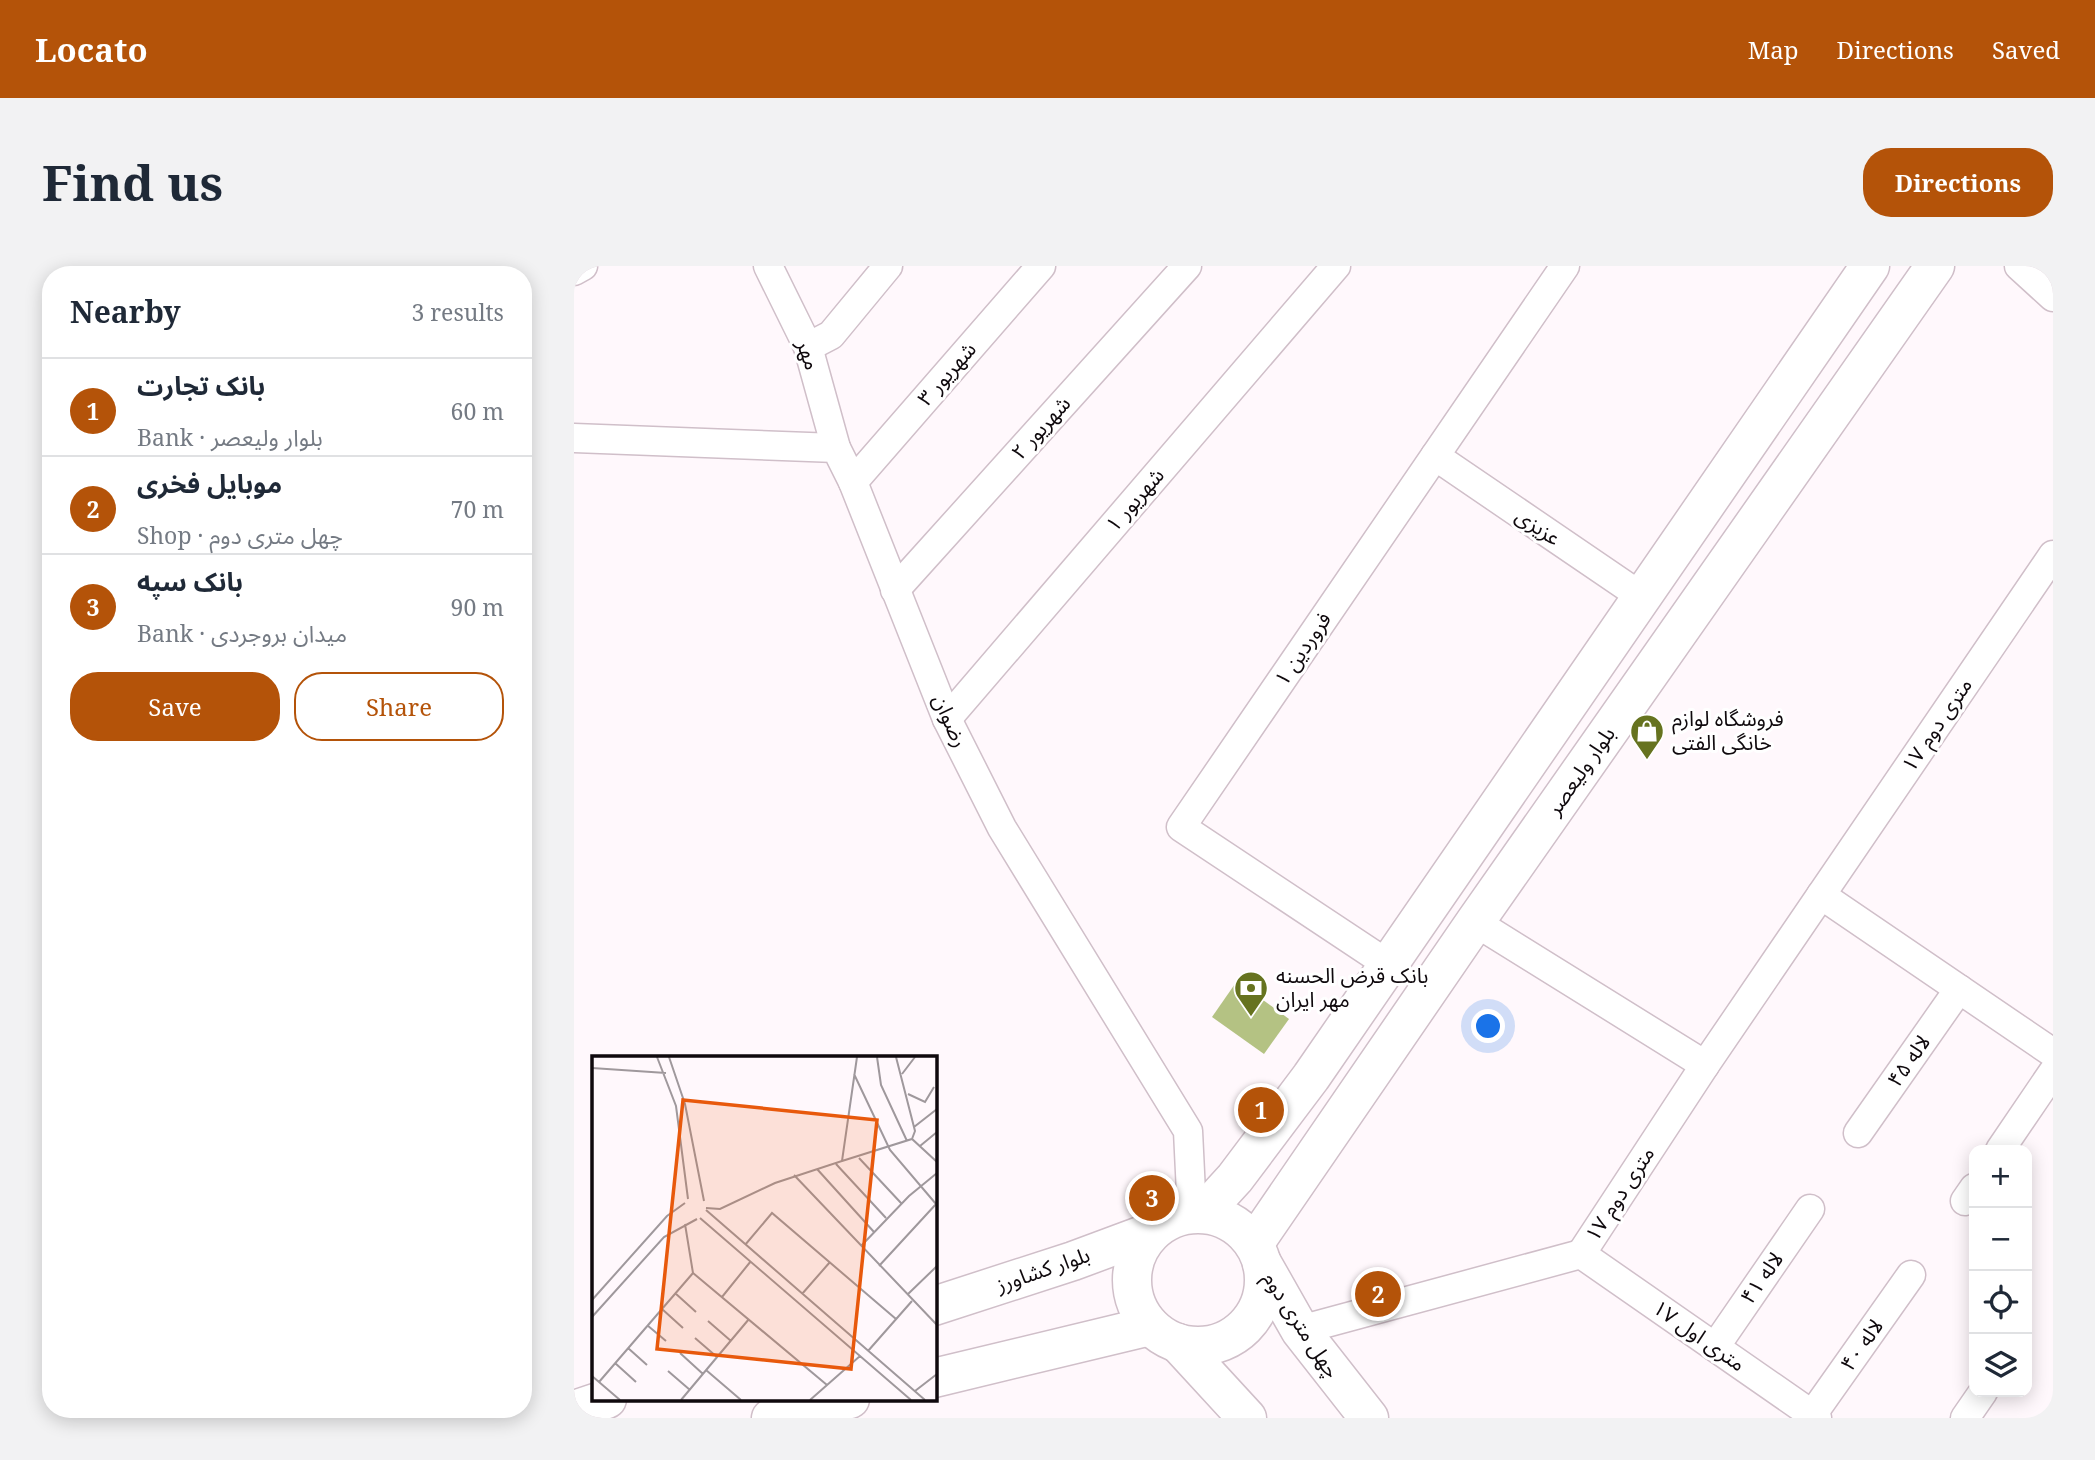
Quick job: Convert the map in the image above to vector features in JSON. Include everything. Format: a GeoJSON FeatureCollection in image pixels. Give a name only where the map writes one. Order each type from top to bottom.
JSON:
{"type":"FeatureCollection","features":[{"type":"Feature","properties":{"kind":"main road"},"geometry":{"type":"LineString","coordinates":[[1197,1213],[1235,1178],[1311,1077],[1870,266]]}},
{"type":"Feature","properties":{"kind":"main road","name":"بلوار ولیعصر"},"geometry":{"type":"LineString","coordinates":[[1258,1254],[1475,922],[1935,266]]}},
{"type":"Feature","properties":{"kind":"main road"},"geometry":{"type":"LineString","coordinates":[[936,1378],[1164,1335],[1206,1346],[1232,1337],[1252,1317],[1263,1291],[1258,1254],[1240,1228],[1223,1218],[1197,1213],[1167,1221],[1151,1232],[1136,1253],[1131,1279],[1136,1304],[1164,1335],[1247,1418]]}},
{"type":"Feature","properties":{"kind":"main road","name":"بلوار کشاورز"},"geometry":{"type":"LineString","coordinates":[[936,1305],[1073,1261],[1151,1232]]}},
{"type":"Feature","properties":{"kind":"main road","name":"چهل متری دوم"},"geometry":{"type":"LineString","coordinates":[[1258,1254],[1300,1330],[1368,1418]]}},
{"type":"Feature","properties":{"kind":"main road"},"geometry":{"type":"LineString","coordinates":[[574,1410],[604,1400]]}},
{"type":"Feature","properties":{"kind":"main road"},"geometry":{"type":"LineString","coordinates":[[771,1418],[846,1400]]}},
{"type":"Feature","properties":{"kind":"street"},"geometry":{"type":"LineString","coordinates":[[574,271],[583,266]]}},
{"type":"Feature","properties":{"kind":"street","name":"مهر"},"geometry":{"type":"LineString","coordinates":[[768,266],[808,347],[836,448]]}},
{"type":"Feature","properties":{"kind":"street"},"geometry":{"type":"LineString","coordinates":[[808,347],[831,335],[888,266]]}},
{"type":"Feature","properties":{"kind":"street","name":"شهریور ۳"},"geometry":{"type":"LineString","coordinates":[[853,482],[1041,266]]}},
{"type":"Feature","properties":{"kind":"street","name":"شهریور ۲"},"geometry":{"type":"LineString","coordinates":[[895,590],[1187,266]]}},
{"type":"Feature","properties":{"kind":"street","name":"فروردین ۱"},"geometry":{"type":"LineString","coordinates":[[1389,965],[1181,827],[1565,266]]}},
{"type":"Feature","properties":{"kind":"street"},"geometry":{"type":"LineString","coordinates":[[2019,266],[2053,297]]}},
{"type":"Feature","properties":{"kind":"street","name":"شهریور ۱"},"geometry":{"type":"LineString","coordinates":[[947,719],[1321,271]]}},
{"type":"Feature","properties":{"kind":"street"},"geometry":{"type":"LineString","coordinates":[[574,439],[836,448]]}},
{"type":"Feature","properties":{"kind":"street","name":"رضوان"},"geometry":{"type":"LineString","coordinates":[[836,448],[853,482],[947,719],[1002,828],[1188,1131],[1197,1213]]}},
{"type":"Feature","properties":{"kind":"street","name":"عزیزی"},"geometry":{"type":"LineString","coordinates":[[1435,456],[1642,597]]}},
{"type":"Feature","properties":{"kind":"street","name":"۱۷ متری دوم"},"geometry":{"type":"LineString","coordinates":[[1581,1254],[1705,1065],[2053,555]]}},
{"type":"Feature","properties":{"kind":"street"},"geometry":{"type":"LineString","coordinates":[[1821,895],[2053,1053]]}},
{"type":"Feature","properties":{"kind":"street"},"geometry":{"type":"LineString","coordinates":[[1475,922],[1705,1065]]}},
{"type":"Feature","properties":{"kind":"street","name":"لاله ۴۵"},"geometry":{"type":"LineString","coordinates":[[1858,1133],[1959,989]]}},
{"type":"Feature","properties":{"kind":"street"},"geometry":{"type":"LineString","coordinates":[[2003,1145],[2053,1072]]}},
{"type":"Feature","properties":{"kind":"street","name":"لاله ۴۱"},"geometry":{"type":"LineString","coordinates":[[1715,1347],[1810,1209]]}},
{"type":"Feature","properties":{"kind":"street"},"geometry":{"type":"LineString","coordinates":[[1300,1330],[1581,1254]]}},
{"type":"Feature","properties":{"kind":"street","name":"۱۷ متری اول"},"geometry":{"type":"LineString","coordinates":[[1581,1254],[1815,1416]]}},
{"type":"Feature","properties":{"kind":"street","name":"لاله ۴۰"},"geometry":{"type":"LineString","coordinates":[[1815,1416],[1911,1275]]}},
{"type":"Feature","properties":{"kind":"street"},"geometry":{"type":"LineString","coordinates":[[1965,1418],[1980,1397]]}},
{"type":"Feature","properties":{"kind":"building","name":"بانک قرض الحسنه مهر ایران"},"geometry":{"type":"Polygon","coordinates":[[[1237,981],[1289,1019],[1264,1054],[1212,1017],[1237,981]]]}},
{"type":"Feature","properties":{"kind":"place","name":"فروشگاه لوازم خانگی الفتی"},"geometry":{"type":"Point","coordinates":[1647,761]}},
{"type":"Feature","properties":{"kind":"place","name":"بانک قرض الحسنه مهر ایران"},"geometry":{"type":"Point","coordinates":[1251,1018]}},
{"type":"Feature","properties":{"kind":"place","name":"بانک تجارت"},"geometry":{"type":"Point","coordinates":[1261,1110]}},
{"type":"Feature","properties":{"kind":"place","name":"بانک سپه"},"geometry":{"type":"Point","coordinates":[1152,1198]}},
{"type":"Feature","properties":{"kind":"place","name":"موبایل فخری"},"geometry":{"type":"Point","coordinates":[1378,1294]}}]}
